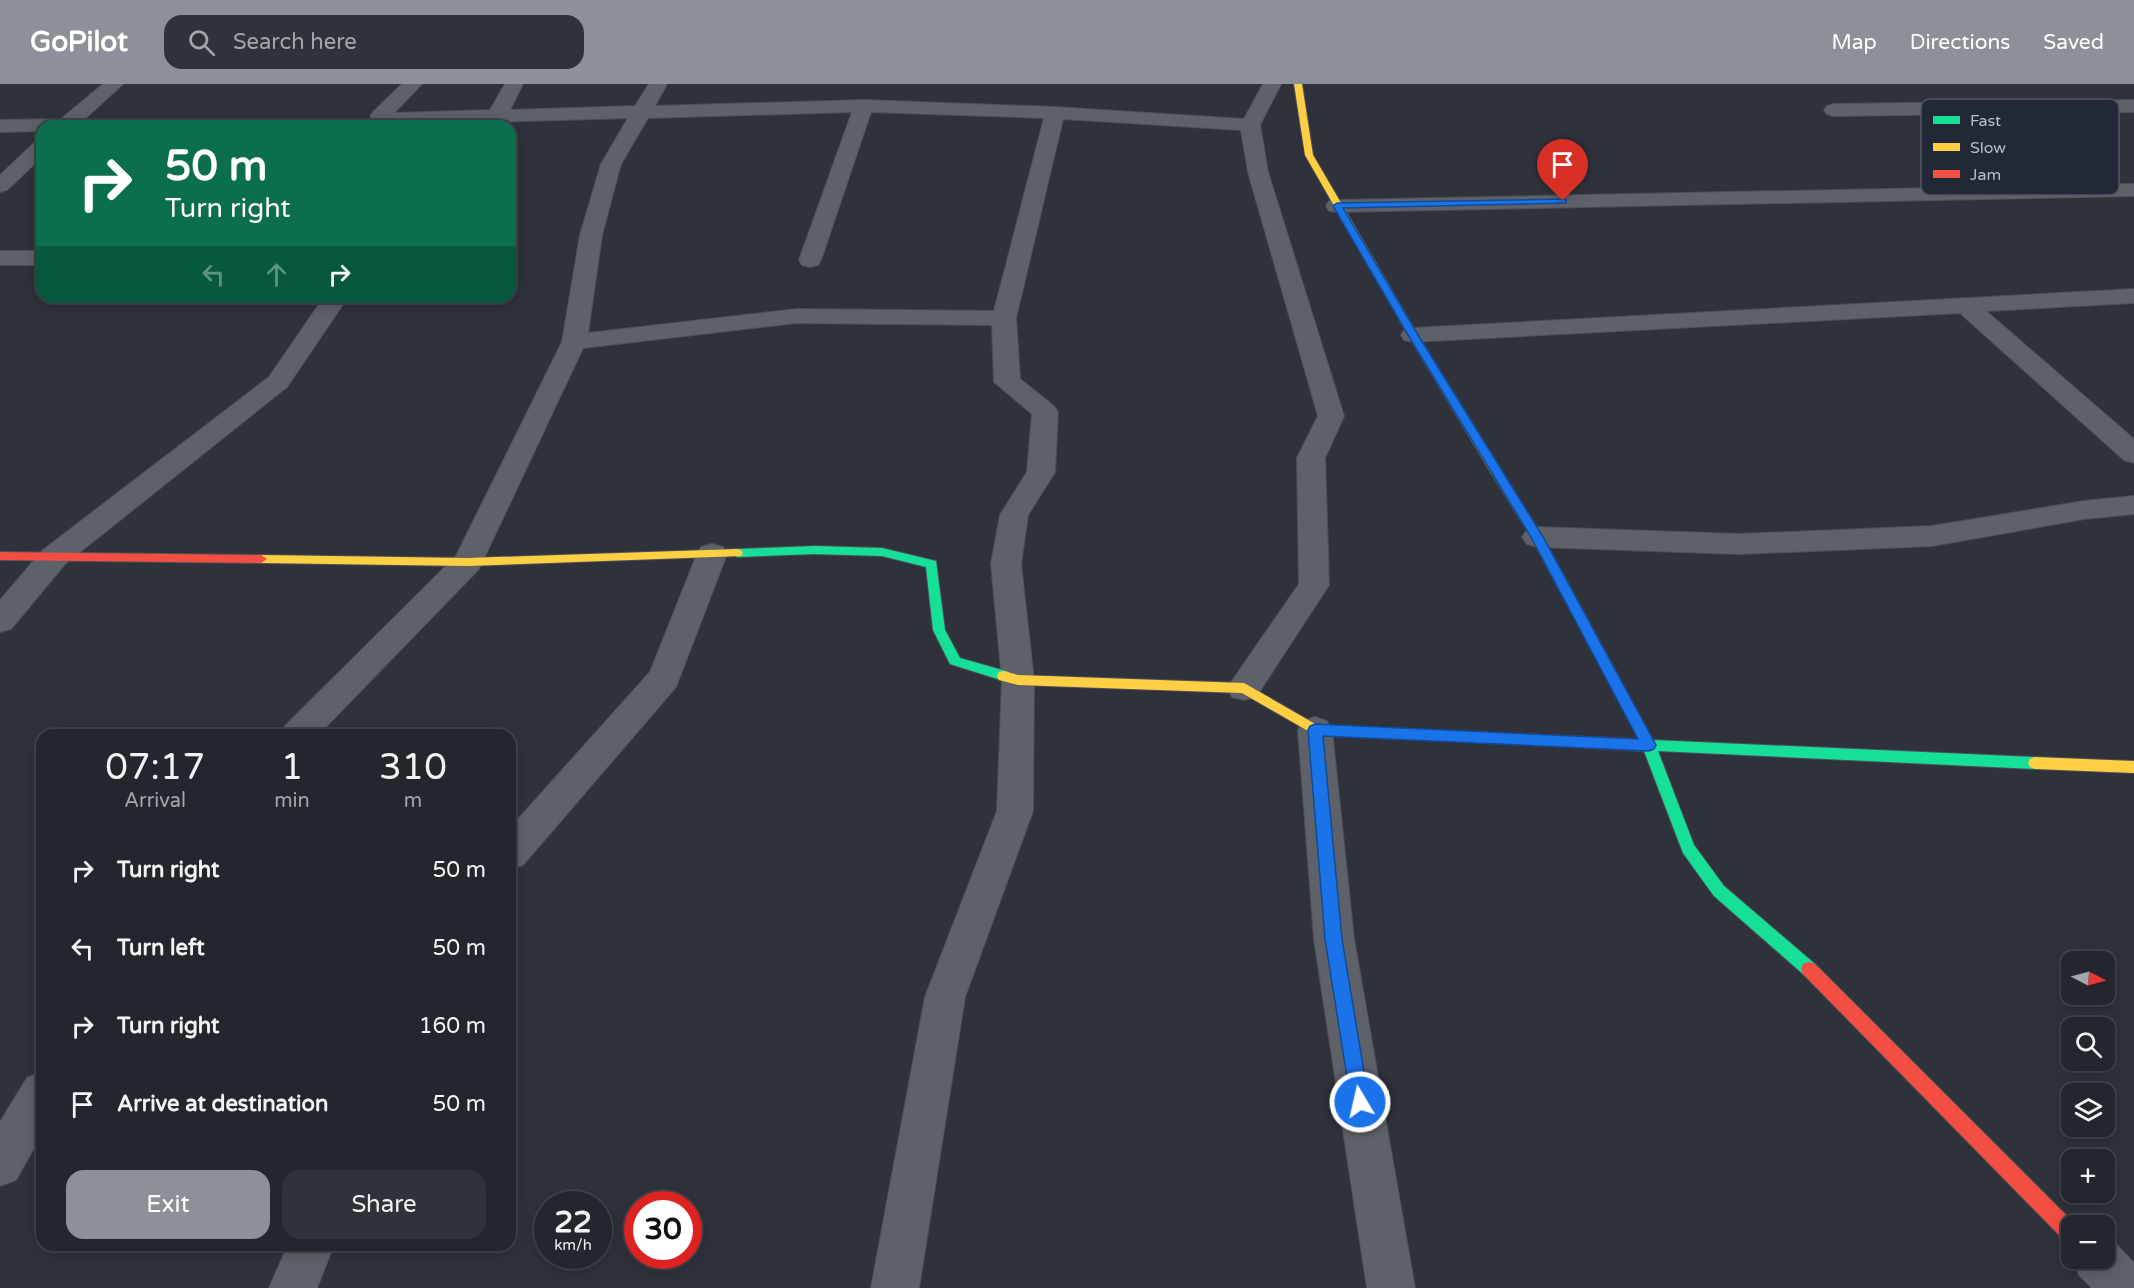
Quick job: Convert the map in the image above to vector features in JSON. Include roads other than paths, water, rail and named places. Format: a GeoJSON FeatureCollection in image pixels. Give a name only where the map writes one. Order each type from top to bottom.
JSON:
{"type":"FeatureCollection","features":[{"type":"Feature","properties":{"kind":"street"},"geometry":{"type":"LineString","coordinates":[[72,120],[114,84]]}},
{"type":"Feature","properties":{"kind":"street"},"geometry":{"type":"LineString","coordinates":[[414,84],[380,116],[387,119],[864,106],[1055,113],[1250,125]]}},
{"type":"Feature","properties":{"kind":"street"},"geometry":{"type":"LineString","coordinates":[[497,116],[514,84]]}},
{"type":"Feature","properties":{"kind":"street"},"geometry":{"type":"LineString","coordinates":[[303,729],[468,562],[574,342],[591,235],[610,164],[644,111],[658,84]]}},
{"type":"Feature","properties":{"kind":"street"},"geometry":{"type":"LineString","coordinates":[[795,107],[798,84]]}},
{"type":"Feature","properties":{"kind":"street"},"geometry":{"type":"LineString","coordinates":[[1244,688],[1314,585],[1311,458],[1331,416],[1258,172],[1250,125],[1272,84]]}},
{"type":"Feature","properties":{"kind":"street"},"geometry":{"type":"LineString","coordinates":[[1298,84],[1309,155],[1413,335],[1537,537],[1649,745],[1688,848],[1719,891],[1792,952],[2061,1223]]}},
{"type":"Feature","properties":{"kind":"street"},"geometry":{"type":"LineString","coordinates":[[2119,105],[2134,105]]}},
{"type":"Feature","properties":{"kind":"street"},"geometry":{"type":"LineString","coordinates":[[810,260],[864,106]]}},
{"type":"Feature","properties":{"kind":"street"},"geometry":{"type":"LineString","coordinates":[[1834,110],[1921,109]]}},
{"type":"Feature","properties":{"kind":"street"},"geometry":{"type":"LineString","coordinates":[[896,1288],[945,997],[1015,811],[1018,680],[1006,564],[1014,514],[1041,472],[1046,412],[1006,382],[1004,318],[1055,113]]}},
{"type":"Feature","properties":{"kind":"street"},"geometry":{"type":"LineString","coordinates":[[0,126],[36,126]]}},
{"type":"Feature","properties":{"kind":"street"},"geometry":{"type":"LineString","coordinates":[[0,186],[36,152]]}},
{"type":"Feature","properties":{"kind":"street"},"geometry":{"type":"LineString","coordinates":[[2119,190],[2134,190]]}},
{"type":"Feature","properties":{"kind":"street"},"geometry":{"type":"LineString","coordinates":[[1337,206],[1921,194]]}},
{"type":"Feature","properties":{"kind":"street"},"geometry":{"type":"LineString","coordinates":[[0,258],[36,258]]}},
{"type":"Feature","properties":{"kind":"street"},"geometry":{"type":"LineString","coordinates":[[1413,335],[2134,296]]}},
{"type":"Feature","properties":{"kind":"street"},"geometry":{"type":"LineString","coordinates":[[0,621],[54,557],[278,382],[332,303]]}},
{"type":"Feature","properties":{"kind":"street"},"geometry":{"type":"LineString","coordinates":[[1964,304],[2134,454]]}},
{"type":"Feature","properties":{"kind":"street"},"geometry":{"type":"LineString","coordinates":[[574,342],[797,316],[1004,318]]}},
{"type":"Feature","properties":{"kind":"street"},"geometry":{"type":"LineString","coordinates":[[1537,537],[1739,544],[1932,536],[2134,505]]}},
{"type":"Feature","properties":{"kind":"street"},"geometry":{"type":"LineString","coordinates":[[0,556],[468,562],[815,550],[882,552],[932,564],[939,630],[956,661],[1018,680],[1244,688],[1315,730],[2134,767]]}},
{"type":"Feature","properties":{"kind":"street"},"geometry":{"type":"LineString","coordinates":[[516,847],[664,678],[711,554]]}},
{"type":"Feature","properties":{"kind":"street"},"geometry":{"type":"LineString","coordinates":[[1315,730],[1334,939],[1390,1288]]}},
{"type":"Feature","properties":{"kind":"street"},"geometry":{"type":"LineString","coordinates":[[0,1164],[36,1103]]}},
{"type":"Feature","properties":{"kind":"street"},"geometry":{"type":"LineString","coordinates":[[293,1288],[308,1251]]}},
{"type":"Feature","properties":{"kind":"street"},"geometry":{"type":"LineString","coordinates":[[2107,1269],[2125,1288]]}}]}
